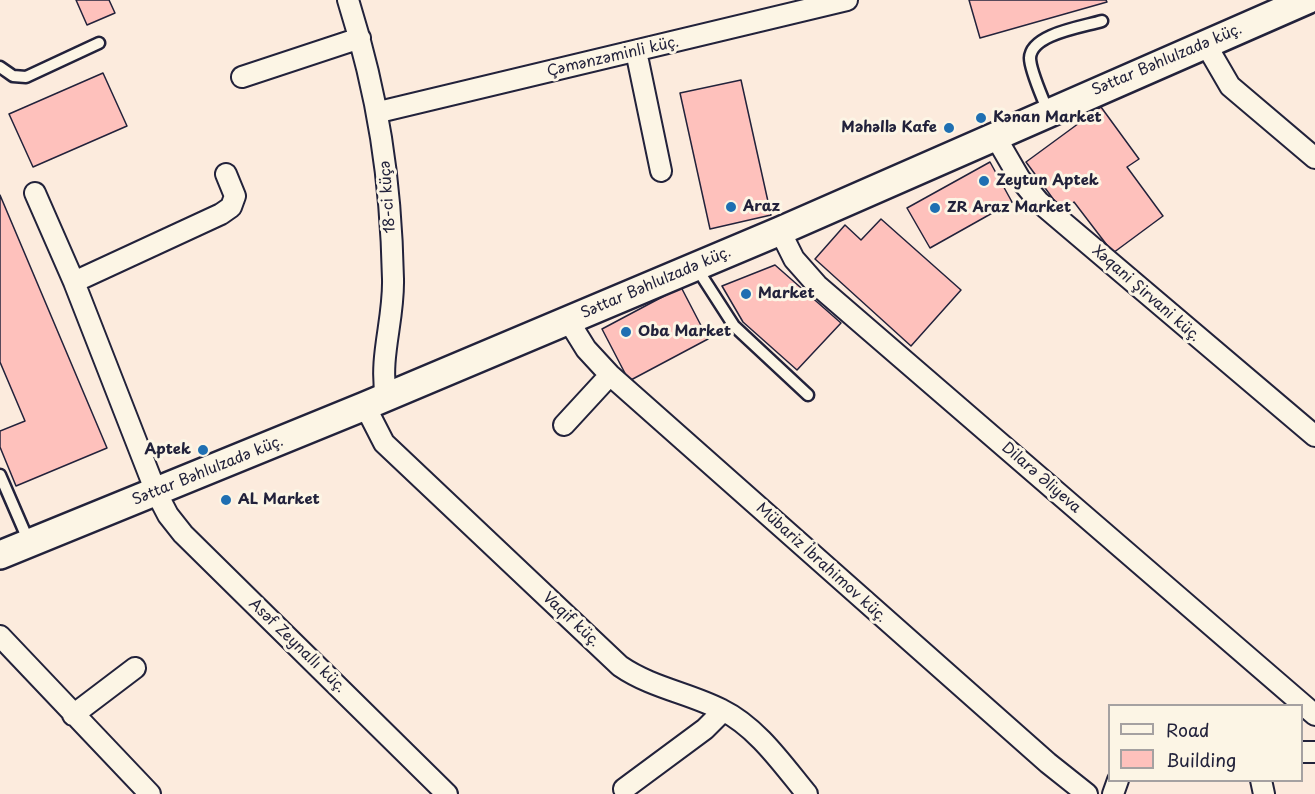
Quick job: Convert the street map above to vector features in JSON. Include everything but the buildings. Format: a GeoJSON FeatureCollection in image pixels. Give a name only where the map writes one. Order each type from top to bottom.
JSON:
{"type":"FeatureCollection","features":[{"type":"Feature","properties":{"kind":"street","name":"18-ci küçə"},"geometry":{"type":"LineString","coordinates":[[348,0],[379,112],[386,156],[393,279],[392,317],[376,402]]}},
{"type":"Feature","properties":{"kind":"street","name":"Çəmənzəminli küç."},"geometry":{"type":"LineString","coordinates":[[379,112],[846,0]]}},
{"type":"Feature","properties":{"kind":"street","name":"Səttar Bəhlulzadə küç."},"geometry":{"type":"LineString","coordinates":[[0,555],[376,402],[696,267],[1307,0]]}},
{"type":"Feature","properties":{"kind":"street"},"geometry":{"type":"LineString","coordinates":[[242,76],[360,38]]}},
{"type":"Feature","properties":{"kind":"street"},"geometry":{"type":"LineString","coordinates":[[1205,43],[1230,86],[1315,158]]}},
{"type":"Feature","properties":{"kind":"street"},"geometry":{"type":"LineString","coordinates":[[636,51],[661,171]]}},
{"type":"Feature","properties":{"kind":"street","name":"Xəqani Şirvani küç."},"geometry":{"type":"LineString","coordinates":[[995,136],[1020,178],[1039,202],[1315,436]]}},
{"type":"Feature","properties":{"kind":"street"},"geometry":{"type":"LineString","coordinates":[[74,282],[231,207],[235,196],[226,174]]}},
{"type":"Feature","properties":{"kind":"street","name":"Asəf Zeynallı küç."},"geometry":{"type":"LineString","coordinates":[[35,193],[74,282],[156,492],[168,515],[183,534],[447,794]]}},
{"type":"Feature","properties":{"kind":"street","name":"Dilarə Əliyeva"},"geometry":{"type":"LineString","coordinates":[[780,231],[794,259],[818,285],[1302,704]]}},
{"type":"Feature","properties":{"kind":"street","name":"Mübariz İbrahimov küç."},"geometry":{"type":"LineString","coordinates":[[568,320],[586,349],[610,375],[1048,763],[1087,794]]}},
{"type":"Feature","properties":{"kind":"street"},"geometry":{"type":"LineString","coordinates":[[564,425],[610,375]]}},
{"type":"Feature","properties":{"kind":"street","name":"Vaqif küç."},"geometry":{"type":"LineString","coordinates":[[376,402],[384,443],[621,666],[654,685],[723,711],[774,754],[807,794]]}},
{"type":"Feature","properties":{"kind":"street"},"geometry":{"type":"LineString","coordinates":[[0,636],[150,794]]}},
{"type":"Feature","properties":{"kind":"street"},"geometry":{"type":"LineString","coordinates":[[73,715],[135,668]]}},
{"type":"Feature","properties":{"kind":"street","name":"Dilarə Əliyeva"},"geometry":{"type":"LineString","coordinates":[[1303,705],[1315,715]]}},
{"type":"Feature","properties":{"kind":"street"},"geometry":{"type":"LineString","coordinates":[[624,789],[705,729],[723,711]]}},
{"type":"Feature","properties":{"kind":"lane"},"geometry":{"type":"LineString","coordinates":[[1048,112],[1030,60],[1032,48],[1040,40],[1102,21]]}},
{"type":"Feature","properties":{"kind":"lane"},"geometry":{"type":"LineString","coordinates":[[0,67],[13,76],[26,77],[99,43]]}},
{"type":"Feature","properties":{"kind":"lane"},"geometry":{"type":"LineString","coordinates":[[696,267],[735,326],[808,395]]}},
{"type":"Feature","properties":{"kind":"lane"},"geometry":{"type":"LineString","coordinates":[[0,475],[29,543]]}},
{"type":"Feature","properties":{"kind":"place","name":"Kənan Market"},"geometry":{"type":"Point","coordinates":[981,118]}},
{"type":"Feature","properties":{"kind":"place","name":"Məhəllə Kafe"},"geometry":{"type":"Point","coordinates":[949,128]}},
{"type":"Feature","properties":{"kind":"place","name":"Zeytun Aptek"},"geometry":{"type":"Point","coordinates":[984,181]}},
{"type":"Feature","properties":{"kind":"place","name":"Araz"},"geometry":{"type":"Point","coordinates":[731,207]}},
{"type":"Feature","properties":{"kind":"place","name":"ZR Araz Market"},"geometry":{"type":"Point","coordinates":[935,208]}},
{"type":"Feature","properties":{"kind":"place","name":"Market"},"geometry":{"type":"Point","coordinates":[746,294]}},
{"type":"Feature","properties":{"kind":"place","name":"Oba Market"},"geometry":{"type":"Point","coordinates":[626,332]}},
{"type":"Feature","properties":{"kind":"place","name":"Aptek"},"geometry":{"type":"Point","coordinates":[203,450]}},
{"type":"Feature","properties":{"kind":"place","name":"AL Market"},"geometry":{"type":"Point","coordinates":[226,500]}}]}
